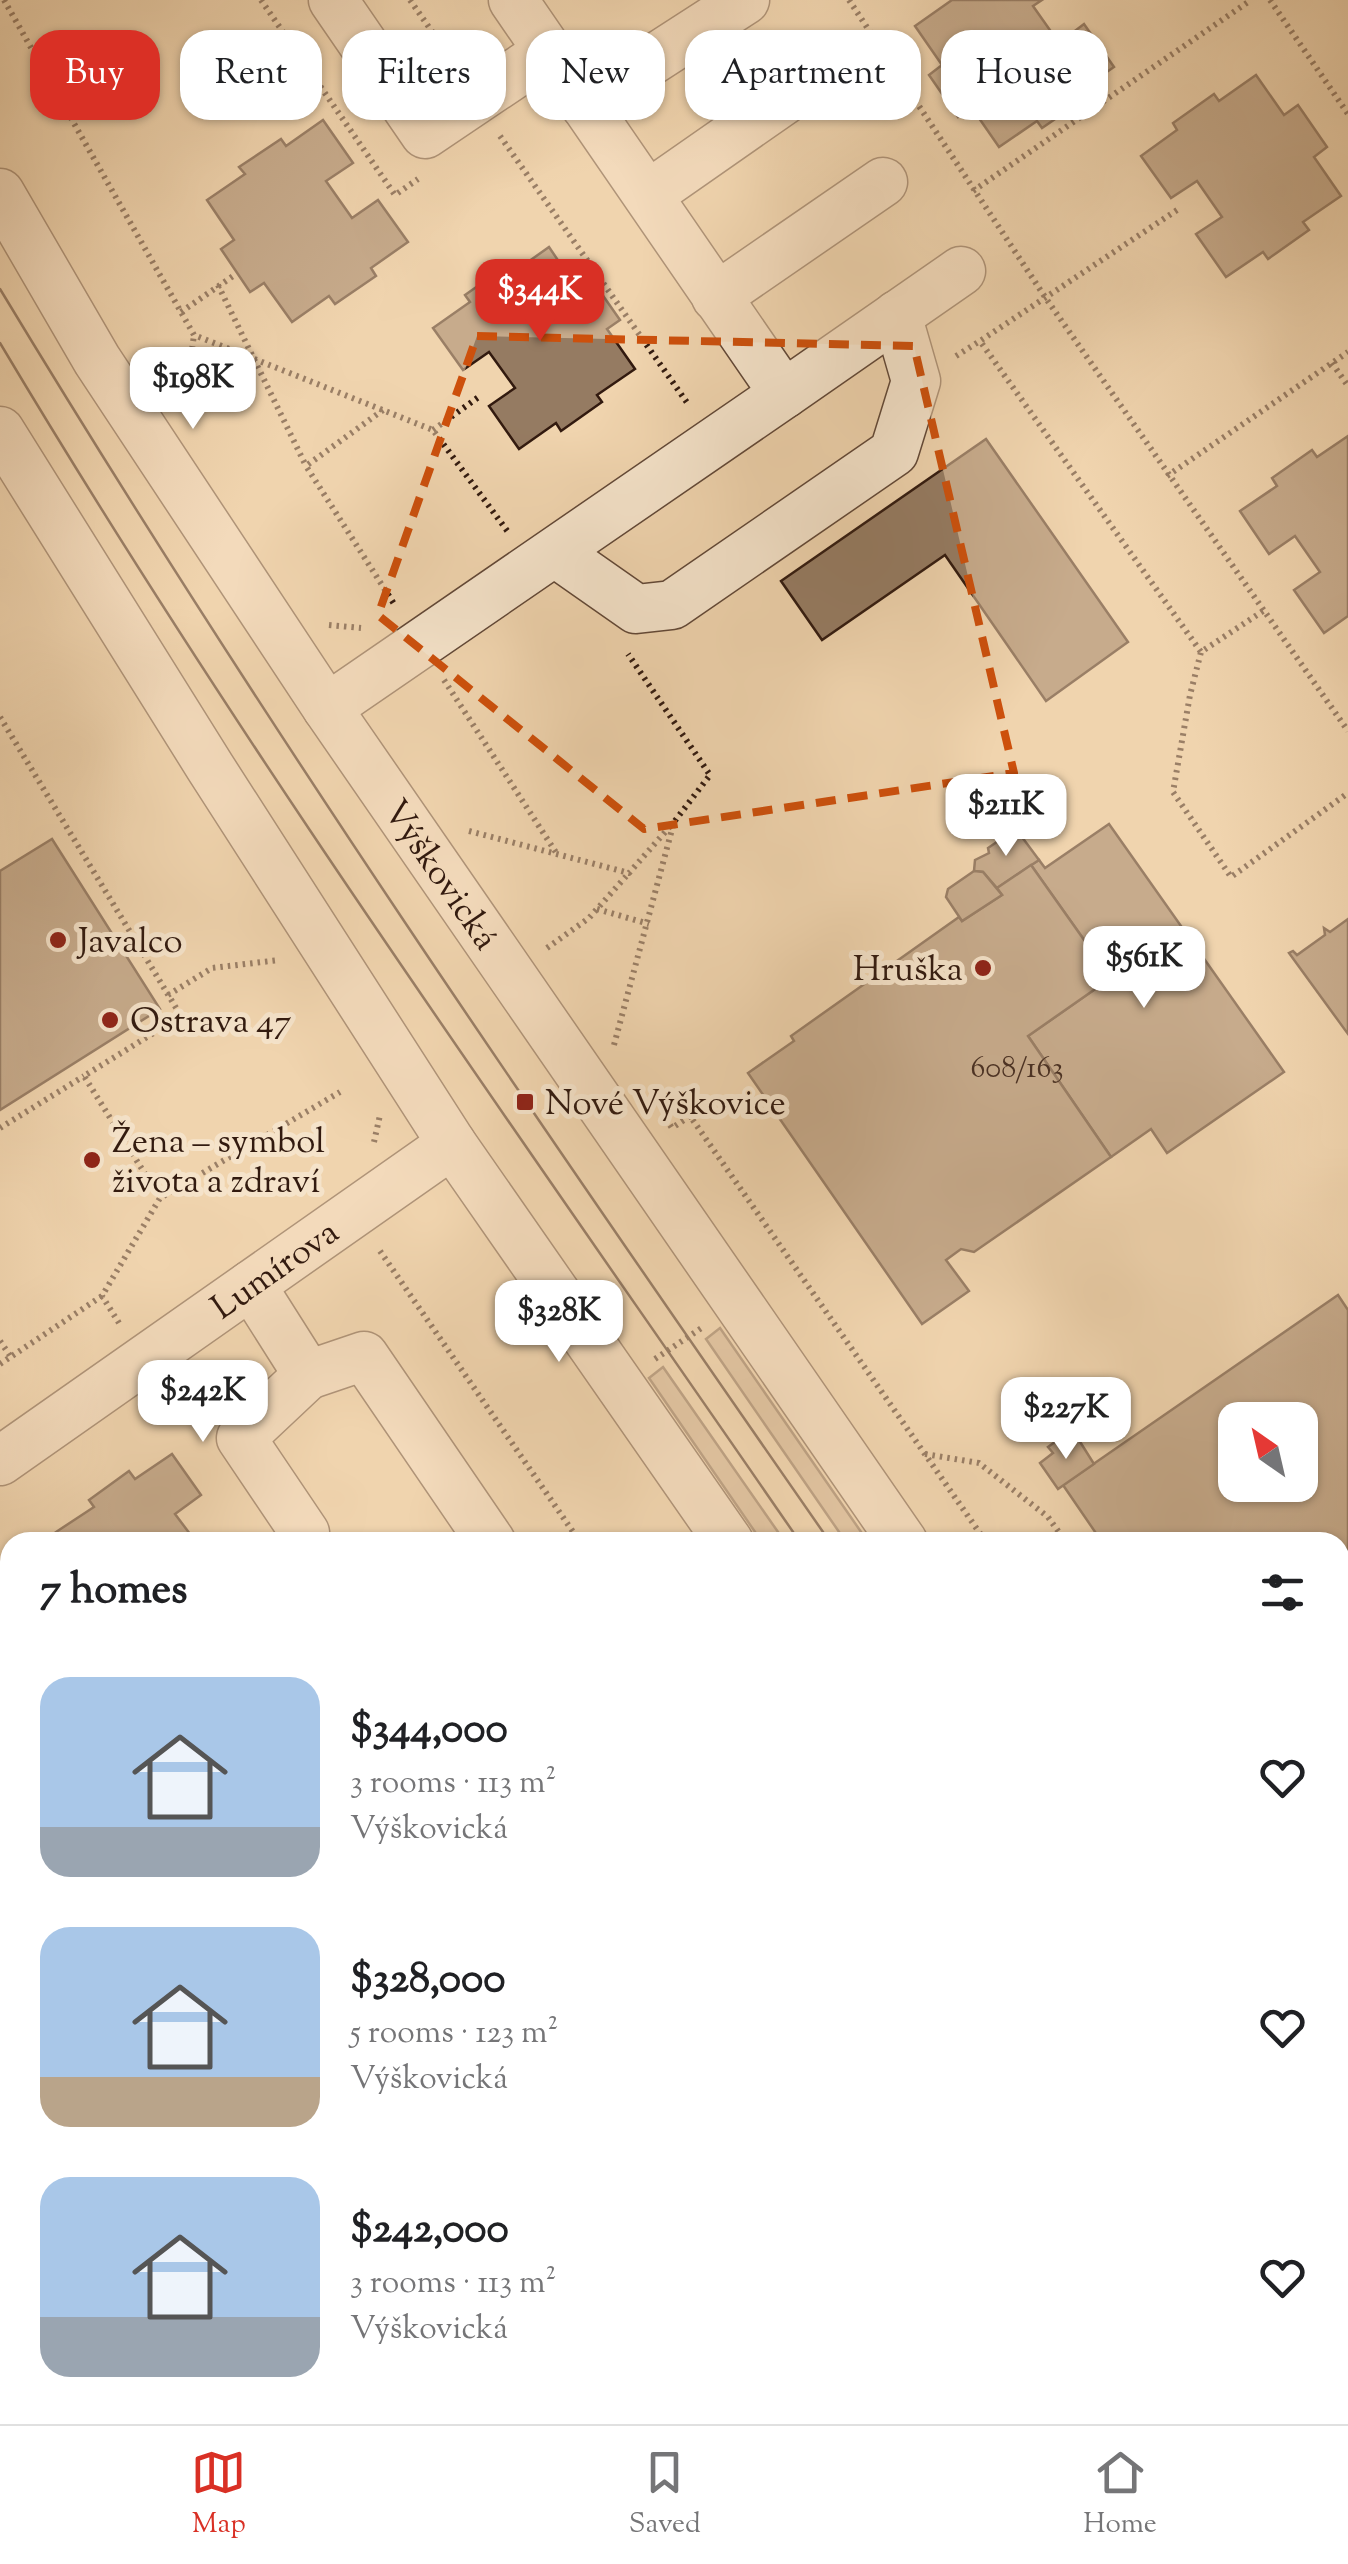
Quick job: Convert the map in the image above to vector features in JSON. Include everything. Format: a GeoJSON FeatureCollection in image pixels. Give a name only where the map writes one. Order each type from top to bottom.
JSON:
{"type":"FeatureCollection","features":[{"type":"Feature","properties":{"kind":"street"},"geometry":{"type":"LineString","coordinates":[[333,0],[353,30]]}},
{"type":"Feature","properties":{"kind":"street"},"geometry":{"type":"LineString","coordinates":[[665,51],[744,0]]}},
{"type":"Feature","properties":{"kind":"street"},"geometry":{"type":"LineString","coordinates":[[516,1],[534,30]]}},
{"type":"Feature","properties":{"kind":"street"},"geometry":{"type":"LineString","coordinates":[[506,92],[526,73]]}},
{"type":"Feature","properties":{"kind":"street"},"geometry":{"type":"LineString","coordinates":[[414,120],[424,134],[463,120]]}},
{"type":"Feature","properties":{"kind":"street"},"geometry":{"type":"LineString","coordinates":[[595,120],[784,394]]}},
{"type":"Feature","properties":{"kind":"street"},"geometry":{"type":"LineString","coordinates":[[648,196],[756,120]]}},
{"type":"Feature","properties":{"kind":"street"},"geometry":{"type":"LineString","coordinates":[[716,297],[883,182]]}},
{"type":"Feature","properties":{"kind":"street","name":"Výškovická"},"geometry":{"type":"LineString","coordinates":[[0,193],[98,360],[327,708],[896,1532]]}},
{"type":"Feature","properties":{"kind":"street"},"geometry":{"type":"LineString","coordinates":[[327,708],[960,271]]}},
{"type":"Feature","properties":{"kind":"street"},"geometry":{"type":"LineString","coordinates":[[545,561],[636,609],[672,605],[894,452],[916,381],[897,315]]}},
{"type":"Feature","properties":{"kind":"street"},"geometry":{"type":"LineString","coordinates":[[0,431],[452,1144],[721,1532]]}},
{"type":"Feature","properties":{"kind":"street","name":"Lumírova"},"geometry":{"type":"LineString","coordinates":[[0,1461],[452,1144]]}},
{"type":"Feature","properties":{"kind":"street"},"geometry":{"type":"LineString","coordinates":[[251,1285],[308,1375]]}},
{"type":"Feature","properties":{"kind":"street"},"geometry":{"type":"LineString","coordinates":[[305,1532],[241,1438],[308,1375],[364,1356],[484,1532]]}},
{"type":"Feature","properties":{"kind":"path"},"geometry":{"type":"LineString","coordinates":[[4,0],[194,335],[182,422]]}},
{"type":"Feature","properties":{"kind":"path"},"geometry":{"type":"LineString","coordinates":[[410,0],[430,30]]}},
{"type":"Feature","properties":{"kind":"path"},"geometry":{"type":"LineString","coordinates":[[849,0],[1167,476],[1348,730]]}},
{"type":"Feature","properties":{"kind":"path"},"geometry":{"type":"LineString","coordinates":[[973,190],[1250,0]]}},
{"type":"Feature","properties":{"kind":"path"},"geometry":{"type":"LineString","coordinates":[[1270,0],[1348,114]]}},
{"type":"Feature","properties":{"kind":"path"},"geometry":{"type":"LineString","coordinates":[[492,120],[714,442]]}},
{"type":"Feature","properties":{"kind":"path"},"geometry":{"type":"LineString","coordinates":[[1177,210],[980,341],[1201,652]]}},
{"type":"Feature","properties":{"kind":"path"},"geometry":{"type":"LineString","coordinates":[[181,312],[236,274]]}},
{"type":"Feature","properties":{"kind":"path"},"geometry":{"type":"LineString","coordinates":[[218,285],[306,466],[403,618]]}},
{"type":"Feature","properties":{"kind":"path"},"geometry":{"type":"LineString","coordinates":[[194,335],[433,430],[545,561]]}},
{"type":"Feature","properties":{"kind":"path"},"geometry":{"type":"LineString","coordinates":[[1167,476],[1348,352]]}},
{"type":"Feature","properties":{"kind":"path"},"geometry":{"type":"LineString","coordinates":[[1332,363],[1348,386]]}},
{"type":"Feature","properties":{"kind":"path"},"geometry":{"type":"LineString","coordinates":[[433,430],[480,396]]}},
{"type":"Feature","properties":{"kind":"path"},"geometry":{"type":"LineString","coordinates":[[306,466],[383,410]]}},
{"type":"Feature","properties":{"kind":"path"},"geometry":{"type":"LineString","coordinates":[[1263,610],[1201,652],[1173,792],[1231,877],[1348,793]]}},
{"type":"Feature","properties":{"kind":"path"},"geometry":{"type":"LineString","coordinates":[[534,957],[590,918],[710,775],[626,652]]}},
{"type":"Feature","properties":{"kind":"path"},"geometry":{"type":"LineString","coordinates":[[443,678],[557,854]]}},
{"type":"Feature","properties":{"kind":"path"},"geometry":{"type":"LineString","coordinates":[[0,717],[181,1016],[0,1128]]}},
{"type":"Feature","properties":{"kind":"path"},"geometry":{"type":"LineString","coordinates":[[623,1059],[614,1045],[674,822]]}},
{"type":"Feature","properties":{"kind":"path"},"geometry":{"type":"LineString","coordinates":[[451,826],[629,873]]}},
{"type":"Feature","properties":{"kind":"path"},"geometry":{"type":"LineString","coordinates":[[597,909],[649,924]]}},
{"type":"Feature","properties":{"kind":"path"},"geometry":{"type":"LineString","coordinates":[[168,994],[212,968],[296,957]]}},
{"type":"Feature","properties":{"kind":"path"},"geometry":{"type":"LineString","coordinates":[[84,1076],[160,1198]]}},
{"type":"Feature","properties":{"kind":"path"},"geometry":{"type":"LineString","coordinates":[[0,1364],[102,1296],[160,1198],[340,1092]]}},
{"type":"Feature","properties":{"kind":"path"},"geometry":{"type":"LineString","coordinates":[[662,1114],[672,1128],[690,1116],[979,1532]]}},
{"type":"Feature","properties":{"kind":"path"},"geometry":{"type":"LineString","coordinates":[[354,1213],[573,1532]]}},
{"type":"Feature","properties":{"kind":"path"},"geometry":{"type":"LineString","coordinates":[[102,1296],[144,1362]]}},
{"type":"Feature","properties":{"kind":"path"},"geometry":{"type":"LineString","coordinates":[[619,1384],[736,1304]]}},
{"type":"Feature","properties":{"kind":"path"},"geometry":{"type":"LineString","coordinates":[[0,1340],[11,1357]]}},
{"type":"Feature","properties":{"kind":"path"},"geometry":{"type":"LineString","coordinates":[[924,1453],[979,1463],[1048,1517],[1059,1532]]}},
{"type":"Feature","properties":{"kind":"highlighted area"},"geometry":{"type":"Polygon","coordinates":[[[477,336],[914,346],[1014,773],[644,829],[378,615],[477,336]]]}},
{"type":"Feature","properties":{"kind":"shaded area"},"geometry":{"type":"Polygon","coordinates":[[[720,1328],[861,1532],[839,1532],[706,1339],[720,1328]]]}},
{"type":"Feature","properties":{"kind":"shaded area"},"geometry":{"type":"Polygon","coordinates":[[[663,1367],[778,1532],[755,1532],[649,1378],[663,1367]]]}},
{"type":"Feature","properties":{"kind":"building"},"geometry":{"type":"Polygon","coordinates":[[[952,0],[1042,0],[1033,6],[1050,30],[941,30],[941,64],[915,26],[952,0]]]}},
{"type":"Feature","properties":{"kind":"building"},"geometry":{"type":"Polygon","coordinates":[[[941,66],[941,92],[929,75],[941,66]]]}},
{"type":"Feature","properties":{"kind":"building"},"geometry":{"type":"Polygon","coordinates":[[[1256,75],[1284,115],[1298,105],[1327,147],[1314,157],[1341,196],[1303,222],[1309,230],[1268,259],[1263,252],[1226,277],[1196,234],[1222,217],[1197,181],[1171,198],[1141,156],[1177,130],[1173,123],[1214,94],[1219,101],[1256,75]]]}},
{"type":"Feature","properties":{"kind":"building"},"geometry":{"type":"Polygon","coordinates":[[[323,120],[353,163],[326,181],[352,218],[378,200],[408,242],[371,268],[376,276],[335,304],[329,296],[292,322],[264,283],[250,292],[221,249],[234,240],[207,200],[245,174],[239,167],[281,139],[286,146],[323,120]]]}},
{"type":"Feature","properties":{"kind":"building"},"geometry":{"type":"Polygon","coordinates":[[[980,120],[1054,120],[1042,128],[1037,121],[999,147],[980,120]]]}},
{"type":"Feature","properties":{"kind":"building"},"geometry":{"type":"Polygon","coordinates":[[[549,247],[576,287],[590,277],[620,320],[607,329],[635,369],[597,395],[602,402],[561,431],[556,423],[519,449],[489,406],[515,388],[489,352],[463,370],[433,328],[470,302],[465,295],[506,266],[511,274],[549,247]]]}},
{"type":"Feature","properties":{"kind":"building"},"geometry":{"type":"Polygon","coordinates":[[[1348,436],[1348,616],[1324,633],[1294,590],[1320,572],[1295,536],[1269,554],[1240,511],[1277,486],[1272,478],[1312,450],[1317,457],[1348,436]]]}},
{"type":"Feature","properties":{"kind":"building"},"geometry":{"type":"Polygon","coordinates":[[[986,439],[1128,642],[1046,701],[945,555],[822,640],[781,581],[986,439]]]}},
{"type":"Feature","properties":{"kind":"building"},"geometry":{"type":"Polygon","coordinates":[[[1109,824],[1284,1072],[1167,1153],[1151,1129],[1111,1157],[1028,1036],[1111,978],[1031,865],[1039,860],[1045,868],[1109,824]]]}},
{"type":"Feature","properties":{"kind":"building"},"geometry":{"type":"Polygon","coordinates":[[[1013,831],[1019,833],[1039,860],[997,888],[983,872],[974,871],[975,860],[1013,831]]]}},
{"type":"Feature","properties":{"kind":"building","name":"Javalco"},"geometry":{"type":"Polygon","coordinates":[[[52,839],[160,1009],[0,1110],[0,871],[52,839]]]}},
{"type":"Feature","properties":{"kind":"building"},"geometry":{"type":"Polygon","coordinates":[[[1031,865],[1111,978],[1028,1036],[1111,1157],[974,1252],[961,1249],[946,1260],[969,1291],[922,1324],[748,1073],[794,1041],[791,1036],[959,917],[962,921],[1002,895],[997,888],[1031,865]]]}},
{"type":"Feature","properties":{"kind":"building"},"geometry":{"type":"Polygon","coordinates":[[[974,871],[983,872],[1002,895],[962,921],[946,897],[948,889],[974,871]]]}},
{"type":"Feature","properties":{"kind":"building"},"geometry":{"type":"Polygon","coordinates":[[[1348,919],[1348,1034],[1289,953],[1297,955],[1325,935],[1324,928],[1330,932],[1348,919]]]}},
{"type":"Feature","properties":{"kind":"building"},"geometry":{"type":"Polygon","coordinates":[[[1338,1295],[1348,1310],[1348,1532],[1095,1532],[1063,1485],[1338,1295]]]}},
{"type":"Feature","properties":{"kind":"building"},"geometry":{"type":"Polygon","coordinates":[[[1077,1437],[1094,1464],[1058,1489],[1040,1463],[1053,1453],[1048,1447],[1059,1439],[1064,1447],[1077,1437]]]}},
{"type":"Feature","properties":{"kind":"building"},"geometry":{"type":"Polygon","coordinates":[[[172,1454],[201,1495],[175,1514],[188,1532],[56,1532],[94,1507],[89,1500],[129,1471],[135,1479],[172,1454]]]}},
{"type":"Feature","properties":{"kind":"tram line"},"geometry":{"type":"LineString","coordinates":[[0,289],[301,766],[510,1078],[823,1532]]}},
{"type":"Feature","properties":{"kind":"tram line"},"geometry":{"type":"LineString","coordinates":[[0,343],[94,497],[290,800],[793,1532]]}},
{"type":"Feature","properties":{"kind":"place","name":"Javalco"},"geometry":{"type":"Point","coordinates":[58,940]}},
{"type":"Feature","properties":{"kind":"place","name":"Hruška"},"geometry":{"type":"Point","coordinates":[983,968]}},
{"type":"Feature","properties":{"kind":"place","name":"Ostrava 47"},"geometry":{"type":"Point","coordinates":[110,1020]}},
{"type":"Feature","properties":{"kind":"place","name":"Nové Výškovice"},"geometry":{"type":"Point","coordinates":[525,1102]}},
{"type":"Feature","properties":{"kind":"place","name":"Žena – symbol života a zdraví"},"geometry":{"type":"Point","coordinates":[92,1160]}}]}
